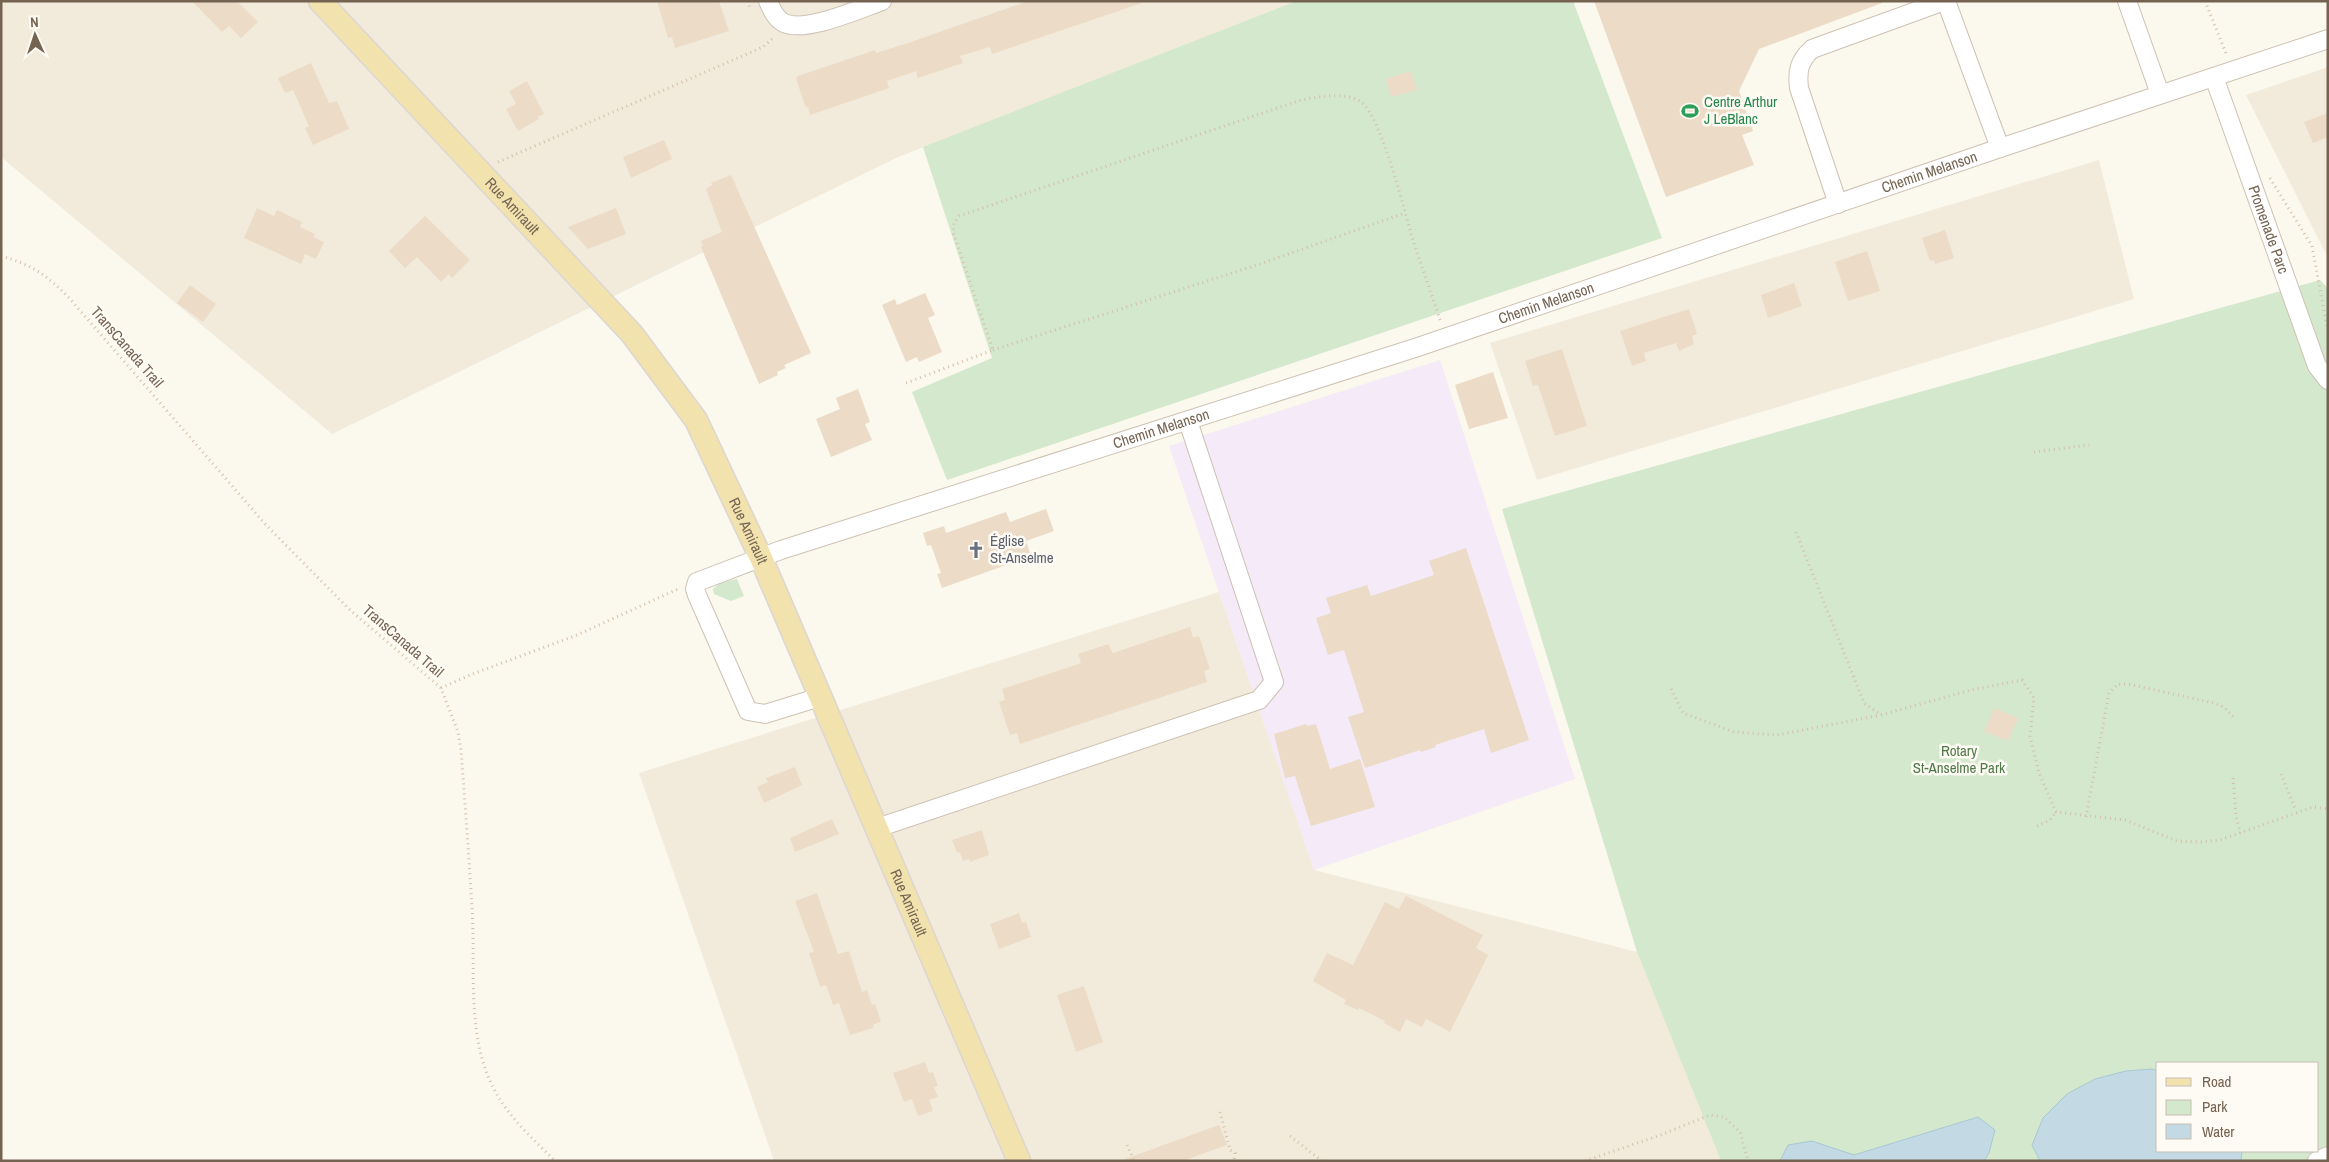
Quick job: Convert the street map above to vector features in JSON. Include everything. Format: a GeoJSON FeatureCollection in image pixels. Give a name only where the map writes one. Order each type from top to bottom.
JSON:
{"type":"FeatureCollection","features":[{"type":"Feature","properties":{"kind":"main road","name":"Rue Amirault"},"geometry":{"type":"LineString","coordinates":[[320,1],[632,334],[696,420],[760,558],[1019,1161]]}},
{"type":"Feature","properties":{"kind":"street"},"geometry":{"type":"LineString","coordinates":[[768,1],[778,18],[784,23],[804,26],[882,1]]}},
{"type":"Feature","properties":{"kind":"street"},"geometry":{"type":"LineString","coordinates":[[1838,204],[1799,88],[1797,74],[1802,58],[1812,50],[1945,1],[2000,148]]}},
{"type":"Feature","properties":{"kind":"street"},"geometry":{"type":"LineString","coordinates":[[2126,1],[2160,94]]}},
{"type":"Feature","properties":{"kind":"street","name":"Chemin Melanson"},"geometry":{"type":"LineString","coordinates":[[700,580],[760,558],[1446,338],[2000,148],[2328,39]]}},
{"type":"Feature","properties":{"kind":"street","name":"Promenade Parc"},"geometry":{"type":"LineString","coordinates":[[2214,77],[2317,366],[2328,380]]}},
{"type":"Feature","properties":{"kind":"street"},"geometry":{"type":"LineString","coordinates":[[877,828],[1259,700],[1274,682],[1188,421]]}},
{"type":"Feature","properties":{"kind":"street"},"geometry":{"type":"LineString","coordinates":[[700,580],[696,585],[697,595],[748,711],[765,714],[820,697]]}},
{"type":"Feature","properties":{"kind":"street"},"geometry":{"type":"LineString","coordinates":[[2317,1161],[2328,1156]]}},
{"type":"Feature","properties":{"kind":"path"},"geometry":{"type":"LineString","coordinates":[[2205,1],[2232,71]]}},
{"type":"Feature","properties":{"kind":"path"},"geometry":{"type":"LineString","coordinates":[[479,170],[764,47],[784,23]]}},
{"type":"Feature","properties":{"kind":"path"},"geometry":{"type":"LineString","coordinates":[[994,350],[953,232],[954,223],[959,216],[1263,112],[1301,100],[1322,96],[1346,97],[1361,102],[1371,115],[1389,160],[1446,338]]}},
{"type":"Feature","properties":{"kind":"path"},"geometry":{"type":"LineString","coordinates":[[2269,176],[2312,246],[2328,332]]}},
{"type":"Feature","properties":{"kind":"path"},"geometry":{"type":"LineString","coordinates":[[906,383],[994,350],[1260,264],[1405,213]]}},
{"type":"Feature","properties":{"kind":"path","name":"TransCanada Trail"},"geometry":{"type":"LineString","coordinates":[[1,256],[22,262],[46,275],[120,356],[266,525],[350,610],[441,688],[458,732],[461,750],[472,908],[476,1021],[481,1052],[491,1085],[505,1107],[524,1130],[555,1161]]}},
{"type":"Feature","properties":{"kind":"path"},"geometry":{"type":"LineString","coordinates":[[2034,452],[2089,444]]}},
{"type":"Feature","properties":{"kind":"path"},"geometry":{"type":"LineString","coordinates":[[1796,532],[1864,703],[1881,715]]}},
{"type":"Feature","properties":{"kind":"path"},"geometry":{"type":"LineString","coordinates":[[441,688],[470,675],[577,635],[646,602],[700,580]]}},
{"type":"Feature","properties":{"kind":"path"},"geometry":{"type":"LineString","coordinates":[[1671,689],[1683,713],[1734,732],[1777,735],[1881,715],[1971,690],[2022,680],[2034,698],[2030,736],[2039,773],[2056,812]]}},
{"type":"Feature","properties":{"kind":"path"},"geometry":{"type":"LineString","coordinates":[[2086,817],[2109,693],[2118,684],[2128,684],[2214,703],[2224,707],[2234,718]]}},
{"type":"Feature","properties":{"kind":"path"},"geometry":{"type":"LineString","coordinates":[[2281,774],[2296,811]]}},
{"type":"Feature","properties":{"kind":"path"},"geometry":{"type":"LineString","coordinates":[[2234,778],[2236,815],[2240,833]]}},
{"type":"Feature","properties":{"kind":"path"},"geometry":{"type":"LineString","coordinates":[[2056,812],[2086,817],[2125,820],[2177,841],[2220,840],[2296,811],[2312,807],[2328,809]]}},
{"type":"Feature","properties":{"kind":"path"},"geometry":{"type":"LineString","coordinates":[[2037,826],[2050,820],[2056,812]]}},
{"type":"Feature","properties":{"kind":"path"},"geometry":{"type":"LineString","coordinates":[[1220,1112],[1230,1150],[1235,1153],[1234,1161]]}},
{"type":"Feature","properties":{"kind":"path"},"geometry":{"type":"LineString","coordinates":[[1585,1161],[1658,1136],[1710,1115],[1724,1117],[1740,1132],[1748,1161]]}},
{"type":"Feature","properties":{"kind":"path"},"geometry":{"type":"LineString","coordinates":[[1290,1136],[1322,1161]]}},
{"type":"Feature","properties":{"kind":"path"},"geometry":{"type":"LineString","coordinates":[[1127,1145],[1134,1161]]}},
{"type":"Feature","properties":{"kind":"shaded area"},"geometry":{"type":"Polygon","coordinates":[[[1,1],[1296,1],[896,158],[332,434],[1,157],[1,1]]]}},
{"type":"Feature","properties":{"kind":"shaded area"},"geometry":{"type":"Polygon","coordinates":[[[2328,67],[2328,258],[2246,95],[2328,67]]]}},
{"type":"Feature","properties":{"kind":"shaded area"},"geometry":{"type":"Polygon","coordinates":[[[2099,160],[2134,299],[1537,480],[1490,343],[2099,160]]]}},
{"type":"Feature","properties":{"kind":"shaded area"},"geometry":{"type":"Polygon","coordinates":[[[1440,360],[1575,779],[1314,870],[1169,446],[1440,360]]]}},
{"type":"Feature","properties":{"kind":"shaded area"},"geometry":{"type":"Polygon","coordinates":[[[1219,592],[1314,870],[1637,952],[1721,1161],[774,1161],[639,773],[1219,592]]]}},
{"type":"Feature","properties":{"kind":"green space"},"geometry":{"type":"Polygon","coordinates":[[[1296,1],[1573,1],[1662,238],[947,480],[912,392],[992,358],[923,147],[1296,1]]]}},
{"type":"Feature","properties":{"kind":"green space","name":"Rotary St-Anselme Park"},"geometry":{"type":"Polygon","coordinates":[[[2320,280],[2328,288],[2328,1161],[1721,1161],[1637,952],[1502,509],[2320,280]]]}},
{"type":"Feature","properties":{"kind":"green space"},"geometry":{"type":"Polygon","coordinates":[[[737,579],[744,596],[731,601],[714,594],[713,589],[720,583],[737,579]]]}},
{"type":"Feature","properties":{"kind":"water"},"geometry":{"type":"Polygon","coordinates":[[[2156,1070],[2156,1152],[2242,1152],[2241,1161],[2040,1161],[2032,1145],[2043,1118],[2067,1094],[2095,1079],[2126,1071],[2156,1070]]]}},
{"type":"Feature","properties":{"kind":"water"},"geometry":{"type":"Polygon","coordinates":[[[1978,1117],[1995,1130],[1989,1153],[1984,1161],[1780,1161],[1788,1145],[1812,1141],[1854,1155],[1978,1117]]]}},
{"type":"Feature","properties":{"kind":"building"},"geometry":{"type":"Polygon","coordinates":[[[192,1],[237,1],[258,22],[241,38],[229,26],[222,32],[192,1]]]}},
{"type":"Feature","properties":{"kind":"building"},"geometry":{"type":"Polygon","coordinates":[[[657,1],[719,1],[729,31],[675,48],[672,37],[668,38],[657,1]]]}},
{"type":"Feature","properties":{"kind":"building"},"geometry":{"type":"Polygon","coordinates":[[[1028,1],[1141,1],[1142,3],[992,54],[990,47],[960,56],[963,63],[918,78],[916,71],[887,81],[889,88],[810,115],[808,107],[806,108],[796,79],[798,76],[875,50],[876,53],[908,43],[1028,1]]]}},
{"type":"Feature","properties":{"kind":"building","name":"Centre Arthur J LeBlanc"},"geometry":{"type":"Polygon","coordinates":[[[1594,1],[1882,1],[1882,3],[1759,49],[1739,91],[1753,131],[1742,135],[1754,165],[1666,197],[1594,1]]]}},
{"type":"Feature","properties":{"kind":"building"},"geometry":{"type":"Polygon","coordinates":[[[311,63],[329,103],[337,101],[349,129],[313,145],[305,128],[309,126],[293,90],[285,93],[278,78],[311,63]]]}},
{"type":"Feature","properties":{"kind":"building"},"geometry":{"type":"Polygon","coordinates":[[[1411,71],[1417,90],[1391,97],[1386,79],[1411,71]]]}},
{"type":"Feature","properties":{"kind":"building"},"geometry":{"type":"Polygon","coordinates":[[[527,81],[544,114],[518,131],[506,109],[516,104],[509,91],[527,81]]]}},
{"type":"Feature","properties":{"kind":"building"},"geometry":{"type":"Polygon","coordinates":[[[2328,113],[2328,137],[2313,143],[2304,122],[2328,113]]]}},
{"type":"Feature","properties":{"kind":"building"},"geometry":{"type":"Polygon","coordinates":[[[664,140],[672,159],[631,178],[623,157],[664,140]]]}},
{"type":"Feature","properties":{"kind":"building"},"geometry":{"type":"Polygon","coordinates":[[[731,175],[811,353],[784,365],[786,368],[777,372],[778,375],[759,384],[701,247],[703,246],[701,241],[722,232],[706,189],[712,185],[711,183],[731,175]]]}},
{"type":"Feature","properties":{"kind":"building"},"geometry":{"type":"Polygon","coordinates":[[[257,208],[274,216],[277,210],[302,222],[300,227],[315,234],[313,237],[324,242],[316,259],[305,254],[301,264],[244,238],[257,208]]]}},
{"type":"Feature","properties":{"kind":"building"},"geometry":{"type":"Polygon","coordinates":[[[616,208],[626,234],[588,249],[568,227],[616,208]]]}},
{"type":"Feature","properties":{"kind":"building"},"geometry":{"type":"Polygon","coordinates":[[[425,216],[470,260],[452,278],[449,274],[441,282],[417,257],[405,268],[389,251],[425,216]]]}},
{"type":"Feature","properties":{"kind":"building"},"geometry":{"type":"Polygon","coordinates":[[[1945,230],[1954,258],[1935,264],[1934,260],[1930,261],[1922,238],[1945,230]]]}},
{"type":"Feature","properties":{"kind":"building"},"geometry":{"type":"Polygon","coordinates":[[[1867,251],[1880,291],[1848,301],[1835,262],[1867,251]]]}},
{"type":"Feature","properties":{"kind":"building"},"geometry":{"type":"Polygon","coordinates":[[[1794,283],[1802,306],[1768,318],[1761,295],[1794,283]]]}},
{"type":"Feature","properties":{"kind":"building"},"geometry":{"type":"Polygon","coordinates":[[[190,285],[216,304],[203,322],[177,303],[190,285]]]}},
{"type":"Feature","properties":{"kind":"building"},"geometry":{"type":"Polygon","coordinates":[[[925,293],[935,315],[928,318],[942,352],[919,362],[917,357],[906,362],[882,305],[895,299],[897,305],[925,293]]]}},
{"type":"Feature","properties":{"kind":"building"},"geometry":{"type":"Polygon","coordinates":[[[1689,309],[1697,334],[1692,336],[1694,344],[1679,351],[1676,343],[1644,353],[1646,361],[1632,366],[1620,331],[1689,309]]]}},
{"type":"Feature","properties":{"kind":"building"},"geometry":{"type":"Polygon","coordinates":[[[1562,349],[1587,426],[1555,436],[1538,385],[1533,386],[1525,361],[1562,349]]]}},
{"type":"Feature","properties":{"kind":"building"},"geometry":{"type":"Polygon","coordinates":[[[1493,372],[1508,418],[1469,429],[1455,385],[1493,372]]]}},
{"type":"Feature","properties":{"kind":"building"},"geometry":{"type":"Polygon","coordinates":[[[858,389],[870,422],[865,424],[872,440],[831,457],[816,419],[840,409],[836,398],[858,389]]]}},
{"type":"Feature","properties":{"kind":"building","name":"Église St-Anselme"},"geometry":{"type":"Polygon","coordinates":[[[1046,509],[1054,531],[1026,541],[1031,556],[942,588],[937,574],[941,573],[931,545],[927,546],[923,533],[944,526],[946,533],[1006,512],[1010,522],[1046,509]]]}},
{"type":"Feature","properties":{"kind":"building"},"geometry":{"type":"Polygon","coordinates":[[[1466,548],[1529,740],[1491,753],[1484,729],[1435,745],[1436,747],[1421,752],[1420,750],[1365,768],[1348,717],[1364,712],[1344,650],[1328,655],[1316,618],[1331,613],[1326,598],[1367,585],[1371,596],[1434,575],[1429,561],[1466,548]]]}},
{"type":"Feature","properties":{"kind":"building"},"geometry":{"type":"Polygon","coordinates":[[[1190,627],[1193,638],[1199,636],[1210,669],[1204,671],[1207,682],[1020,744],[1017,733],[1010,735],[999,702],[1005,700],[1002,689],[1079,664],[1081,662],[1078,654],[1108,644],[1113,653],[1190,627]]]}},
{"type":"Feature","properties":{"kind":"building"},"geometry":{"type":"Polygon","coordinates":[[[1994,708],[2018,718],[2008,741],[1984,731],[1994,708]]]}},
{"type":"Feature","properties":{"kind":"building"},"geometry":{"type":"Polygon","coordinates":[[[1306,724],[1307,726],[1316,724],[1330,769],[1360,759],[1375,807],[1311,826],[1295,776],[1285,778],[1274,734],[1306,724]]]}},
{"type":"Feature","properties":{"kind":"building"},"geometry":{"type":"Polygon","coordinates":[[[795,767],[802,785],[764,803],[757,787],[768,782],[766,778],[795,767]]]}},
{"type":"Feature","properties":{"kind":"building"},"geometry":{"type":"Polygon","coordinates":[[[832,819],[839,834],[795,852],[790,838],[832,819]]]}},
{"type":"Feature","properties":{"kind":"building"},"geometry":{"type":"Polygon","coordinates":[[[982,830],[989,855],[970,862],[969,859],[963,861],[960,852],[957,853],[952,840],[982,830]]]}},
{"type":"Feature","properties":{"kind":"building"},"geometry":{"type":"Polygon","coordinates":[[[817,893],[838,954],[849,951],[862,992],[867,990],[872,1005],[875,1004],[881,1022],[874,1024],[873,1028],[850,1035],[839,1003],[833,1005],[826,985],[820,987],[809,953],[814,952],[795,901],[817,893]]]}},
{"type":"Feature","properties":{"kind":"building"},"geometry":{"type":"Polygon","coordinates":[[[1406,896],[1483,935],[1476,948],[1488,955],[1450,1032],[1426,1019],[1422,1027],[1406,1019],[1400,1032],[1384,1023],[1385,1021],[1359,1008],[1358,1010],[1344,1004],[1346,1000],[1313,981],[1327,953],[1353,965],[1385,902],[1399,909],[1406,896]]]}},
{"type":"Feature","properties":{"kind":"building"},"geometry":{"type":"Polygon","coordinates":[[[1019,913],[1022,923],[1026,922],[1031,937],[999,949],[990,924],[1019,913]]]}},
{"type":"Feature","properties":{"kind":"building"},"geometry":{"type":"Polygon","coordinates":[[[1084,986],[1103,1042],[1076,1052],[1057,995],[1084,986]]]}},
{"type":"Feature","properties":{"kind":"building"},"geometry":{"type":"Polygon","coordinates":[[[925,1062],[929,1073],[933,1072],[938,1086],[934,1087],[938,1097],[929,1100],[933,1111],[918,1116],[912,1099],[904,1102],[893,1073],[925,1062]]]}},
{"type":"Feature","properties":{"kind":"building"},"geometry":{"type":"Polygon","coordinates":[[[1219,1125],[1227,1145],[1183,1161],[1126,1161],[1125,1159],[1219,1125]]]}},
{"type":"Feature","properties":{"kind":"place","name":"Centre Arthur J LeBlanc"},"geometry":{"type":"Point","coordinates":[1690,111]}},
{"type":"Feature","properties":{"kind":"place","name":"Église St-Anselme"},"geometry":{"type":"Point","coordinates":[976,550]}}]}
